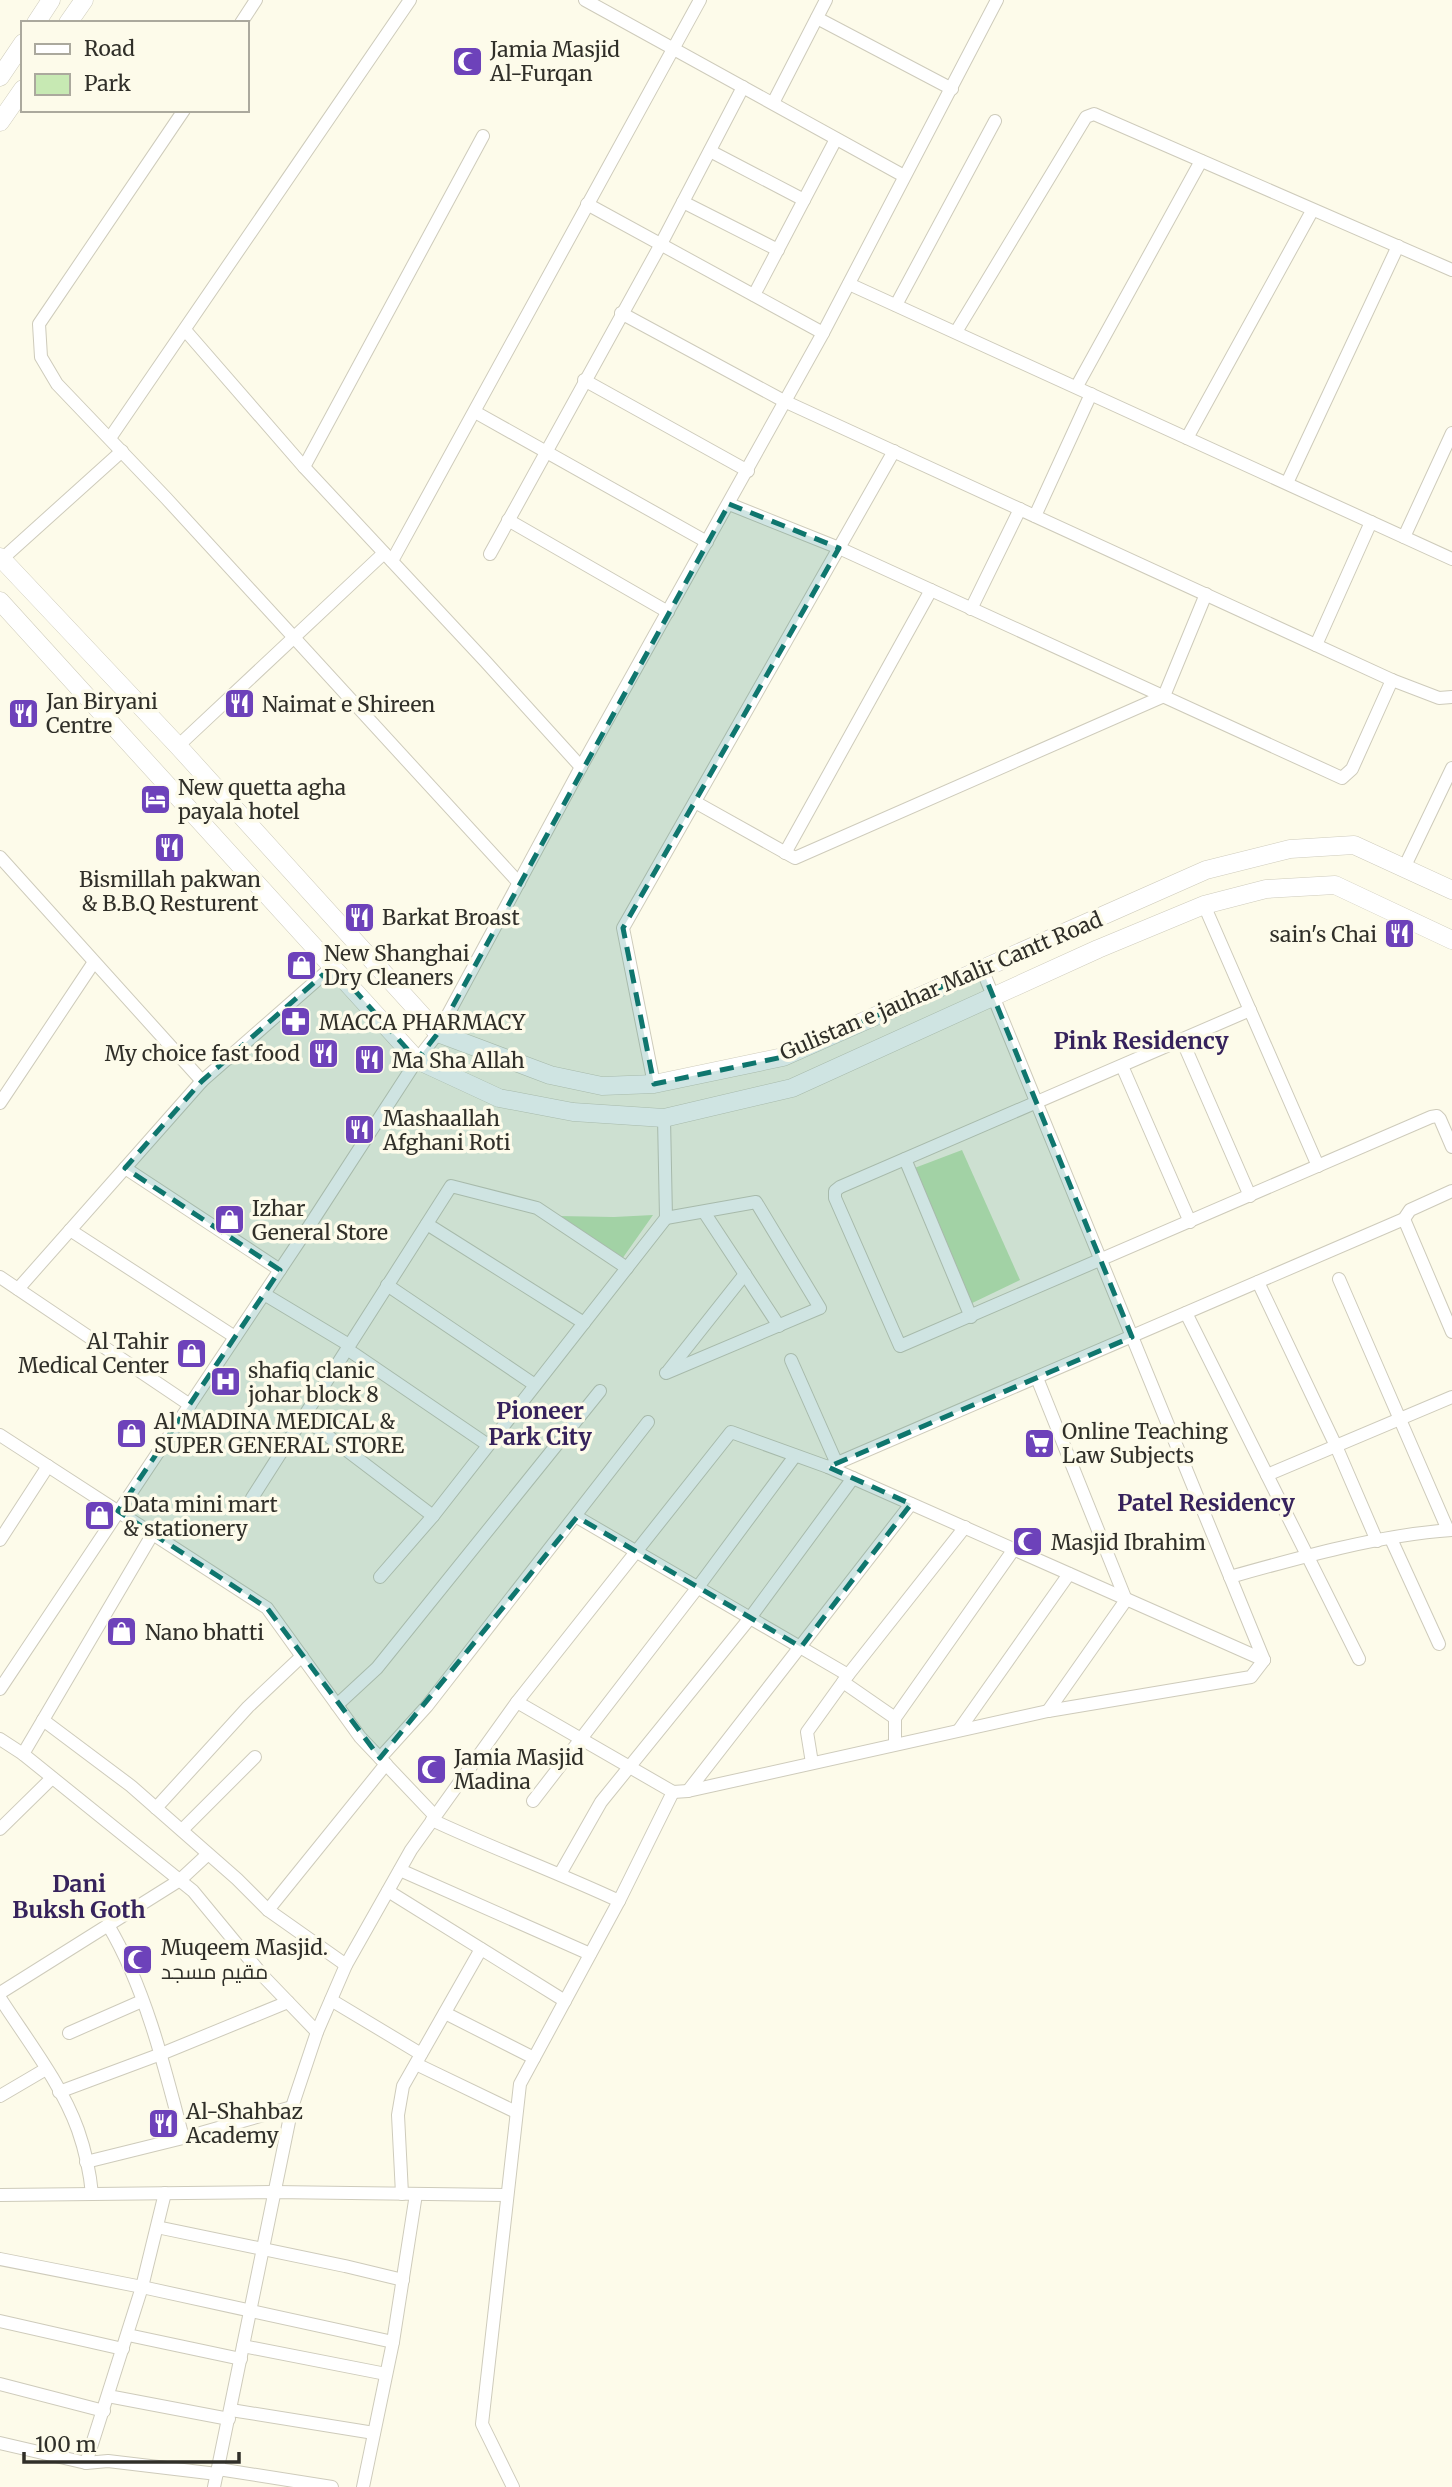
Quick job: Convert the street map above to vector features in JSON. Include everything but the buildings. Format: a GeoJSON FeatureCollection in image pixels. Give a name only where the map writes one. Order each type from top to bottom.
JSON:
{"type":"FeatureCollection","features":[{"type":"Feature","properties":{"kind":"main road"},"geometry":{"type":"LineString","coordinates":[[37,21],[51,0]]}},
{"type":"Feature","properties":{"kind":"main road"},"geometry":{"type":"LineString","coordinates":[[69,21],[84,0]]}},
{"type":"Feature","properties":{"kind":"main road"},"geometry":{"type":"LineString","coordinates":[[0,77],[21,46]]}},
{"type":"Feature","properties":{"kind":"main road"},"geometry":{"type":"LineString","coordinates":[[0,122],[21,92]]}},
{"type":"Feature","properties":{"kind":"main road","name":"Gulistan e jauhar Malir Cantt Road"},"geometry":{"type":"LineString","coordinates":[[1,558],[178,746],[438,1033],[550,1075],[602,1086],[654,1084],[783,1057],[1206,870],[1290,849],[1354,845],[1452,890]]}},
{"type":"Feature","properties":{"kind":"main road","name":"Gulistan e jauhar Malir Cantt Road"},"geometry":{"type":"LineString","coordinates":[[2,609],[417,1060],[499,1098],[573,1112],[664,1118],[792,1088],[1098,949],[1204,905],[1266,889],[1335,885],[1452,940]]}},
{"type":"Feature","properties":{"kind":"street"},"geometry":{"type":"LineString","coordinates":[[243,21],[256,0]]}},
{"type":"Feature","properties":{"kind":"street"},"geometry":{"type":"LineString","coordinates":[[110,439],[410,0]]}},
{"type":"Feature","properties":{"kind":"street"},"geometry":{"type":"LineString","coordinates":[[585,0],[904,176]]}},
{"type":"Feature","properties":{"kind":"street"},"geometry":{"type":"LineString","coordinates":[[178,746],[294,636],[388,557],[475,412],[700,0]]}},
{"type":"Feature","properties":{"kind":"street"},"geometry":{"type":"LineString","coordinates":[[773,103],[826,0]]}},
{"type":"Feature","properties":{"kind":"street"},"geometry":{"type":"LineString","coordinates":[[0,1689],[417,1060],[438,1033],[580,767],[748,471],[849,284],[952,89],[994,1]]}},
{"type":"Feature","properties":{"kind":"street"},"geometry":{"type":"LineString","coordinates":[[817,18],[952,89]]}},
{"type":"Feature","properties":{"kind":"street"},"geometry":{"type":"LineString","coordinates":[[490,554],[661,244],[743,87]]}},
{"type":"Feature","properties":{"kind":"street"},"geometry":{"type":"LineString","coordinates":[[183,112],[39,324],[41,357],[57,384],[294,636],[519,883]]}},
{"type":"Feature","properties":{"kind":"street"},"geometry":{"type":"LineString","coordinates":[[956,332],[1086,117],[1094,114],[1452,271]]}},
{"type":"Feature","properties":{"kind":"street"},"geometry":{"type":"LineString","coordinates":[[896,305],[995,121]]}},
{"type":"Feature","properties":{"kind":"street"},"geometry":{"type":"LineString","coordinates":[[304,467],[483,136]]}},
{"type":"Feature","properties":{"kind":"street"},"geometry":{"type":"LineString","coordinates":[[754,295],[836,139]]}},
{"type":"Feature","properties":{"kind":"street"},"geometry":{"type":"LineString","coordinates":[[710,151],[804,200]]}},
{"type":"Feature","properties":{"kind":"street"},"geometry":{"type":"LineString","coordinates":[[1077,386],[1201,161]]}},
{"type":"Feature","properties":{"kind":"street"},"geometry":{"type":"LineString","coordinates":[[682,202],[778,250]]}},
{"type":"Feature","properties":{"kind":"street"},"geometry":{"type":"LineString","coordinates":[[587,204],[823,332]]}},
{"type":"Feature","properties":{"kind":"street"},"geometry":{"type":"LineString","coordinates":[[1187,438],[1312,211]]}},
{"type":"Feature","properties":{"kind":"street"},"geometry":{"type":"LineString","coordinates":[[1287,483],[1398,246]]}},
{"type":"Feature","properties":{"kind":"street"},"geometry":{"type":"LineString","coordinates":[[849,284],[1452,559]]}},
{"type":"Feature","properties":{"kind":"street"},"geometry":{"type":"LineString","coordinates":[[621,313],[784,401],[1392,680],[1439,698],[1452,697]]}},
{"type":"Feature","properties":{"kind":"street"},"geometry":{"type":"LineString","coordinates":[[185,330],[304,467],[580,767]]}},
{"type":"Feature","properties":{"kind":"street"},"geometry":{"type":"LineString","coordinates":[[584,380],[748,471]]}},
{"type":"Feature","properties":{"kind":"street"},"geometry":{"type":"LineString","coordinates":[[1035,516],[1091,394]]}},
{"type":"Feature","properties":{"kind":"street"},"geometry":{"type":"LineString","coordinates":[[475,412],[707,542]]}},
{"type":"Feature","properties":{"kind":"street"},"geometry":{"type":"LineString","coordinates":[[1404,537],[1452,433]]}},
{"type":"Feature","properties":{"kind":"street"},"geometry":{"type":"LineString","coordinates":[[1,558],[121,451]]}},
{"type":"Feature","properties":{"kind":"street"},"geometry":{"type":"LineString","coordinates":[[654,1084],[623,928],[894,451]]}},
{"type":"Feature","properties":{"kind":"street"},"geometry":{"type":"LineString","coordinates":[[729,504],[839,548],[1342,778],[1352,769],[1392,680]]}},
{"type":"Feature","properties":{"kind":"street"},"geometry":{"type":"LineString","coordinates":[[971,609],[1020,509]]}},
{"type":"Feature","properties":{"kind":"street"},"geometry":{"type":"LineString","coordinates":[[508,520],[667,612]]}},
{"type":"Feature","properties":{"kind":"street"},"geometry":{"type":"LineString","coordinates":[[1316,645],[1371,522]]}},
{"type":"Feature","properties":{"kind":"street"},"geometry":{"type":"LineString","coordinates":[[785,853],[931,590]]}},
{"type":"Feature","properties":{"kind":"street"},"geometry":{"type":"LineString","coordinates":[[695,802],[795,858],[1164,696],[1206,594]]}},
{"type":"Feature","properties":{"kind":"street"},"geometry":{"type":"LineString","coordinates":[[1404,868],[1452,768]]}},
{"type":"Feature","properties":{"kind":"street"},"geometry":{"type":"LineString","coordinates":[[4,862],[202,1081]]}},
{"type":"Feature","properties":{"kind":"street"},"geometry":{"type":"LineString","coordinates":[[0,878],[4,862]]}},
{"type":"Feature","properties":{"kind":"street"},"geometry":{"type":"LineString","coordinates":[[1204,905],[1318,1166]]}},
{"type":"Feature","properties":{"kind":"street"},"geometry":{"type":"LineString","coordinates":[[0,1103],[94,962]]}},
{"type":"Feature","properties":{"kind":"street"},"geometry":{"type":"LineString","coordinates":[[18,1289],[202,1081],[333,966]]}},
{"type":"Feature","properties":{"kind":"street"},"geometry":{"type":"LineString","coordinates":[[982,969],[1264,1660]]}},
{"type":"Feature","properties":{"kind":"street"},"geometry":{"type":"LineString","coordinates":[[1250,1010],[835,1191],[900,1346],[1437,1116],[1452,1147]]}},
{"type":"Feature","properties":{"kind":"street"},"geometry":{"type":"LineString","coordinates":[[1182,1040],[1250,1196]]}},
{"type":"Feature","properties":{"kind":"street"},"geometry":{"type":"LineString","coordinates":[[1122,1066],[1190,1222]]}},
{"type":"Feature","properties":{"kind":"street"},"geometry":{"type":"LineString","coordinates":[[380,1577],[433,1516],[666,1217],[664,1118]]}},
{"type":"Feature","properties":{"kind":"street"},"geometry":{"type":"LineString","coordinates":[[905,1159],[971,1317]]}},
{"type":"Feature","properties":{"kind":"street"},"geometry":{"type":"LineString","coordinates":[[125,1168],[280,1270]]}},
{"type":"Feature","properties":{"kind":"street"},"geometry":{"type":"LineString","coordinates":[[252,1498],[451,1185],[537,1208],[627,1268]]}},
{"type":"Feature","properties":{"kind":"street"},"geometry":{"type":"LineString","coordinates":[[832,1465],[1404,1219],[1410,1210],[1452,1191]]}},
{"type":"Feature","properties":{"kind":"street"},"geometry":{"type":"LineString","coordinates":[[666,1217],[756,1202],[820,1308],[666,1373],[745,1274]]}},
{"type":"Feature","properties":{"kind":"street"},"geometry":{"type":"LineString","coordinates":[[704,1212],[779,1326]]}},
{"type":"Feature","properties":{"kind":"street"},"geometry":{"type":"LineString","coordinates":[[1404,1219],[1452,1332]]}},
{"type":"Feature","properties":{"kind":"street"},"geometry":{"type":"LineString","coordinates":[[427,1224],[584,1322]]}},
{"type":"Feature","properties":{"kind":"street"},"geometry":{"type":"LineString","coordinates":[[70,1230],[235,1337]]}},
{"type":"Feature","properties":{"kind":"street"},"geometry":{"type":"LineString","coordinates":[[0,1278],[190,1405]]}},
{"type":"Feature","properties":{"kind":"street"},"geometry":{"type":"LineString","coordinates":[[1230,1577],[1307,1555],[1450,1530],[1339,1279]]}},
{"type":"Feature","properties":{"kind":"street"},"geometry":{"type":"LineString","coordinates":[[1258,1282],[1336,1446],[1377,1541]]}},
{"type":"Feature","properties":{"kind":"street"},"geometry":{"type":"LineString","coordinates":[[387,1285],[535,1385]]}},
{"type":"Feature","properties":{"kind":"street"},"geometry":{"type":"LineString","coordinates":[[264,1294],[348,1347],[488,1445]]}},
{"type":"Feature","properties":{"kind":"street"},"geometry":{"type":"LineString","coordinates":[[1186,1313],[1359,1659]]}},
{"type":"Feature","properties":{"kind":"street"},"geometry":{"type":"LineString","coordinates":[[791,1360],[832,1465]]}},
{"type":"Feature","properties":{"kind":"street"},"geometry":{"type":"LineString","coordinates":[[1037,1378],[1126,1600]]}},
{"type":"Feature","properties":{"kind":"street"},"geometry":{"type":"LineString","coordinates":[[337,1705],[377,1668],[600,1391]]}},
{"type":"Feature","properties":{"kind":"street"},"geometry":{"type":"LineString","coordinates":[[1267,1475],[1452,1397]]}},
{"type":"Feature","properties":{"kind":"street"},"geometry":{"type":"LineString","coordinates":[[303,1417],[433,1516]]}},
{"type":"Feature","properties":{"kind":"street"},"geometry":{"type":"LineString","coordinates":[[268,1910],[577,1517],[648,1422]]}},
{"type":"Feature","properties":{"kind":"street"},"geometry":{"type":"LineString","coordinates":[[216,2477],[292,2107],[317,2032],[346,1965],[400,1870],[517,1703],[731,1432],[795,1456],[832,1465],[853,1478],[1264,1660]]}},
{"type":"Feature","properties":{"kind":"street"},"geometry":{"type":"LineString","coordinates":[[0,1435],[267,1608],[360,1737],[434,1818],[475,1840],[619,1901]]}},
{"type":"Feature","properties":{"kind":"street"},"geometry":{"type":"LineString","coordinates":[[533,1801],[795,1456]]}},
{"type":"Feature","properties":{"kind":"street"},"geometry":{"type":"LineString","coordinates":[[0,1540],[48,1466]]}},
{"type":"Feature","properties":{"kind":"street"},"geometry":{"type":"LineString","coordinates":[[560,1874],[596,1810],[750,1618],[853,1478]]}},
{"type":"Feature","properties":{"kind":"street"},"geometry":{"type":"LineString","coordinates":[[688,1791],[911,1504]]}},
{"type":"Feature","properties":{"kind":"street"},"geometry":{"type":"LineString","coordinates":[[577,1517],[801,1647],[846,1678],[895,1718]]}},
{"type":"Feature","properties":{"kind":"street"},"geometry":{"type":"LineString","coordinates":[[812,1763],[807,1732],[965,1527]]}},
{"type":"Feature","properties":{"kind":"street"},"geometry":{"type":"LineString","coordinates":[[23,1754],[152,1535]]}},
{"type":"Feature","properties":{"kind":"street"},"geometry":{"type":"LineString","coordinates":[[1391,1539],[1439,1644]]}},
{"type":"Feature","properties":{"kind":"street"},"geometry":{"type":"LineString","coordinates":[[895,1744],[895,1718],[1014,1549]]}},
{"type":"Feature","properties":{"kind":"street"},"geometry":{"type":"LineString","coordinates":[[959,1730],[1069,1574]]}},
{"type":"Feature","properties":{"kind":"street"},"geometry":{"type":"LineString","coordinates":[[1048,1711],[1126,1600]]}},
{"type":"Feature","properties":{"kind":"street"},"geometry":{"type":"LineString","coordinates":[[156,1808],[248,1707],[302,1656]]}},
{"type":"Feature","properties":{"kind":"street"},"geometry":{"type":"LineString","coordinates":[[517,1703],[673,1792],[688,1791],[1048,1711],[1251,1677],[1264,1660]]}},
{"type":"Feature","properties":{"kind":"street"},"geometry":{"type":"LineString","coordinates":[[43,1720],[131,1786],[268,1910],[346,1965]]}},
{"type":"Feature","properties":{"kind":"street"},"geometry":{"type":"LineString","coordinates":[[0,1740],[23,1754],[193,1891],[264,1977],[317,2032]]}},
{"type":"Feature","properties":{"kind":"street"},"geometry":{"type":"LineString","coordinates":[[182,1830],[255,1757]]}},
{"type":"Feature","properties":{"kind":"street"},"geometry":{"type":"LineString","coordinates":[[0,1829],[52,1778]]}},
{"type":"Feature","properties":{"kind":"street"},"geometry":{"type":"LineString","coordinates":[[513,2487],[482,2424],[520,2084],[619,1901],[673,1792]]}},
{"type":"Feature","properties":{"kind":"street"},"geometry":{"type":"LineString","coordinates":[[92,2194],[78,2130],[46,2069],[0,1996],[180,1880],[208,1854]]}},
{"type":"Feature","properties":{"kind":"street"},"geometry":{"type":"LineString","coordinates":[[400,1870],[590,1954]]}},
{"type":"Feature","properties":{"kind":"street"},"geometry":{"type":"LineString","coordinates":[[388,1891],[565,2001]]}},
{"type":"Feature","properties":{"kind":"street"},"geometry":{"type":"LineString","coordinates":[[108,1925],[122,1948],[161,2054],[183,2138]]}},
{"type":"Feature","properties":{"kind":"street"},"geometry":{"type":"LineString","coordinates":[[402,2194],[399,2101],[403,2086],[481,1949]]}},
{"type":"Feature","properties":{"kind":"street"},"geometry":{"type":"LineString","coordinates":[[331,2000],[418,2059],[516,2112]]}},
{"type":"Feature","properties":{"kind":"street"},"geometry":{"type":"LineString","coordinates":[[69,2034],[142,2001]]}},
{"type":"Feature","properties":{"kind":"street"},"geometry":{"type":"LineString","coordinates":[[59,2092],[288,2002]]}},
{"type":"Feature","properties":{"kind":"street"},"geometry":{"type":"LineString","coordinates":[[445,2013],[534,2058]]}},
{"type":"Feature","properties":{"kind":"street"},"geometry":{"type":"LineString","coordinates":[[0,2095],[46,2069]]}},
{"type":"Feature","properties":{"kind":"street"},"geometry":{"type":"LineString","coordinates":[[86,2162],[292,2107]]}},
{"type":"Feature","properties":{"kind":"street"},"geometry":{"type":"LineString","coordinates":[[0,2195],[273,2192],[506,2195]]}},
{"type":"Feature","properties":{"kind":"street"},"geometry":{"type":"LineString","coordinates":[[86,2463],[128,2335],[165,2193]]}},
{"type":"Feature","properties":{"kind":"street"},"geometry":{"type":"LineString","coordinates":[[363,2487],[393,2342],[416,2194]]}},
{"type":"Feature","properties":{"kind":"street"},"geometry":{"type":"LineString","coordinates":[[157,2227],[403,2280]]}},
{"type":"Feature","properties":{"kind":"street"},"geometry":{"type":"LineString","coordinates":[[0,2259],[393,2342]]}},
{"type":"Feature","properties":{"kind":"street"},"geometry":{"type":"LineString","coordinates":[[0,2321],[123,2349]]}},
{"type":"Feature","properties":{"kind":"street"},"geometry":{"type":"LineString","coordinates":[[128,2335],[386,2374]]}},
{"type":"Feature","properties":{"kind":"street"},"geometry":{"type":"LineString","coordinates":[[0,2384],[104,2411]]}},
{"type":"Feature","properties":{"kind":"street"},"geometry":{"type":"LineString","coordinates":[[108,2396],[374,2433]]}},
{"type":"Feature","properties":{"kind":"street"},"geometry":{"type":"LineString","coordinates":[[0,2443],[86,2463],[108,2460],[216,2477],[332,2487]]}},
{"type":"Feature","properties":{"kind":"highlighted area"},"geometry":{"type":"Polygon","coordinates":[[[729,504],[839,548],[623,928],[654,1084],[783,1057],[982,969],[1132,1337],[828,1467],[911,1504],[801,1647],[577,1517],[380,1758],[267,1608],[118,1511],[280,1270],[125,1168],[202,1081],[333,966],[417,1060],[438,1033],[729,504]]]}},
{"type":"Feature","properties":{"kind":"green space"},"geometry":{"type":"Polygon","coordinates":[[[962,1150],[1020,1280],[966,1306],[904,1172],[962,1150]]]}},
{"type":"Feature","properties":{"kind":"green space"},"geometry":{"type":"Polygon","coordinates":[[[653,1215],[622,1259],[558,1216],[614,1217],[653,1215]]]}},
{"type":"Feature","properties":{"kind":"place","name":"Jamia Masjid Al-Furqan"},"geometry":{"type":"Point","coordinates":[467,61]}},
{"type":"Feature","properties":{"kind":"place","name":"Naimat e Shireen"},"geometry":{"type":"Point","coordinates":[239,704]}},
{"type":"Feature","properties":{"kind":"place","name":"Jan Biryani Centre"},"geometry":{"type":"Point","coordinates":[23,713]}},
{"type":"Feature","properties":{"kind":"place","name":"New quetta agha payala hotel"},"geometry":{"type":"Point","coordinates":[155,799]}},
{"type":"Feature","properties":{"kind":"place","name":"Bismillah pakwan & B.B.Q Resturent"},"geometry":{"type":"Point","coordinates":[170,847]}},
{"type":"Feature","properties":{"kind":"place","name":"Barkat Broast"},"geometry":{"type":"Point","coordinates":[359,917]}},
{"type":"Feature","properties":{"kind":"place","name":"sain's Chai"},"geometry":{"type":"Point","coordinates":[1400,934]}},
{"type":"Feature","properties":{"kind":"place","name":"New Shanghai Dry Cleaners"},"geometry":{"type":"Point","coordinates":[301,965]}},
{"type":"Feature","properties":{"kind":"place","name":"MACCA PHARMACY"},"geometry":{"type":"Point","coordinates":[296,1022]}},
{"type":"Feature","properties":{"kind":"place","name":"My choice fast food"},"geometry":{"type":"Point","coordinates":[323,1053]}},
{"type":"Feature","properties":{"kind":"place","name":"Ma Sha Allah"},"geometry":{"type":"Point","coordinates":[369,1060]}},
{"type":"Feature","properties":{"kind":"place","name":"Mashaallah Afghani Roti"},"geometry":{"type":"Point","coordinates":[360,1130]}},
{"type":"Feature","properties":{"kind":"place","name":"Izhar General Store"},"geometry":{"type":"Point","coordinates":[229,1220]}},
{"type":"Feature","properties":{"kind":"place","name":"Al Tahir Medical Center"},"geometry":{"type":"Point","coordinates":[192,1353]}},
{"type":"Feature","properties":{"kind":"place","name":"shafiq clanic johar block 8"},"geometry":{"type":"Point","coordinates":[225,1382]}},
{"type":"Feature","properties":{"kind":"place","name":"Al MADINA MEDICAL & SUPER GENERAL STORE"},"geometry":{"type":"Point","coordinates":[131,1433]}},
{"type":"Feature","properties":{"kind":"place","name":"Online Teaching Law Subjects"},"geometry":{"type":"Point","coordinates":[1039,1443]}},
{"type":"Feature","properties":{"kind":"place","name":"Data mini mart & stationery"},"geometry":{"type":"Point","coordinates":[100,1516]}},
{"type":"Feature","properties":{"kind":"place","name":"Masjid Ibrahim"},"geometry":{"type":"Point","coordinates":[1028,1542]}},
{"type":"Feature","properties":{"kind":"place","name":"Nano bhatti"},"geometry":{"type":"Point","coordinates":[122,1632]}},
{"type":"Feature","properties":{"kind":"place","name":"Jamia Masjid Madina"},"geometry":{"type":"Point","coordinates":[431,1769]}},
{"type":"Feature","properties":{"kind":"place","name":"Muqeem Masjid. مقیم مسجد"},"geometry":{"type":"Point","coordinates":[138,1959]}},
{"type":"Feature","properties":{"kind":"place","name":"Al-Shahbaz Academy"},"geometry":{"type":"Point","coordinates":[163,2123]}},
{"type":"Feature","properties":{"kind":"district","name":"Pink Residency"},"geometry":{"type":"Point","coordinates":[1141,1040]}},
{"type":"Feature","properties":{"kind":"district","name":"Pioneer Park City"},"geometry":{"type":"Point","coordinates":[540,1423]}},
{"type":"Feature","properties":{"kind":"district","name":"Patel Residency"},"geometry":{"type":"Point","coordinates":[1206,1502]}},
{"type":"Feature","properties":{"kind":"district","name":"Dani Buksh Goth"},"geometry":{"type":"Point","coordinates":[79,1896]}}]}
